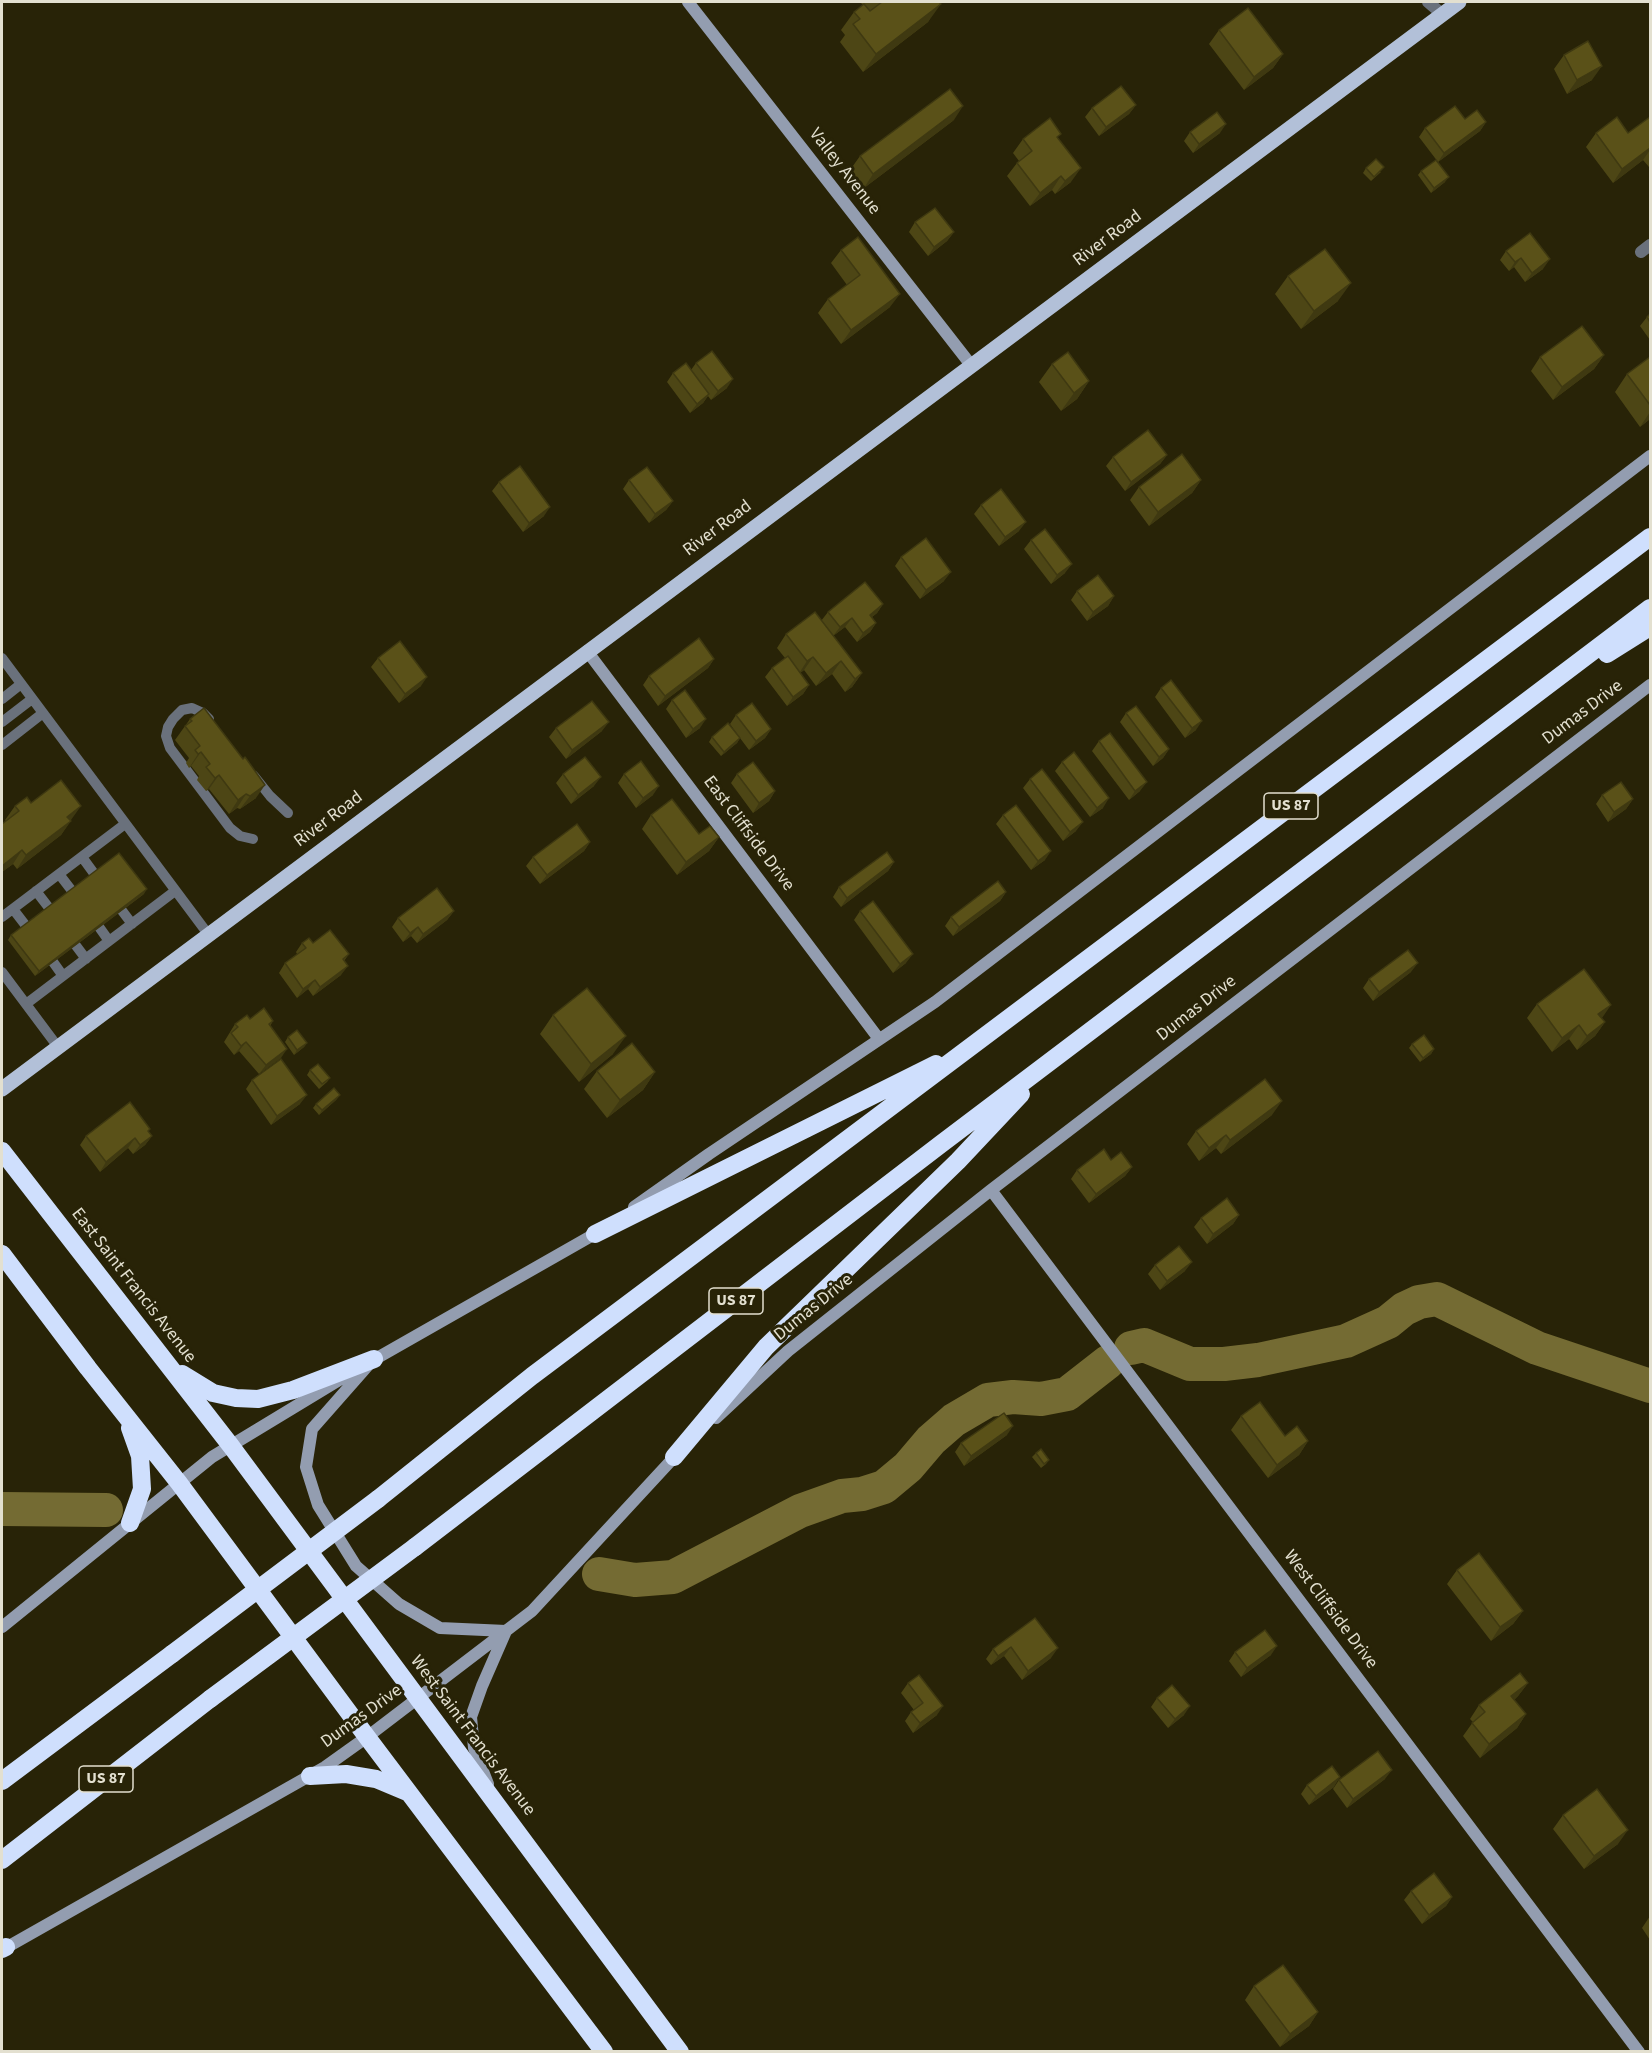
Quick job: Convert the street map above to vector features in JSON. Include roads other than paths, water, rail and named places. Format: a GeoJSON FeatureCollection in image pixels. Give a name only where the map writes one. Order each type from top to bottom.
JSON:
{"type":"FeatureCollection","features":[{"type":"Feature","properties":{"kind":"highway"},"geometry":{"type":"LineString","coordinates":[[1610,567],[1650,527]]}},
{"type":"Feature","properties":{"kind":"highway","name":"US 87"},"geometry":{"type":"LineString","coordinates":[[2,1781],[378,1499],[532,1376],[1650,537]]}},
{"type":"Feature","properties":{"kind":"highway","name":"US 87"},"geometry":{"type":"LineString","coordinates":[[2,1860],[210,1699],[415,1547],[1057,1056],[1650,608]]}},
{"type":"Feature","properties":{"kind":"highway"},"geometry":{"type":"LineString","coordinates":[[1498,722],[1650,627]]}},
{"type":"Feature","properties":{"kind":"highway"},"geometry":{"type":"LineString","coordinates":[[595,1234],[972,1046]]}},
{"type":"Feature","properties":{"kind":"highway"},"geometry":{"type":"LineString","coordinates":[[674,1457],[766,1347],[958,1161],[1057,1056]]}},
{"type":"Feature","properties":{"kind":"highway","name":"East Saint Francis Avenue"},"geometry":{"type":"LineString","coordinates":[[2,1151],[231,1446]]}},
{"type":"Feature","properties":{"kind":"highway"},"geometry":{"type":"LineString","coordinates":[[2,1254],[179,1483],[604,2052]]}},
{"type":"Feature","properties":{"kind":"highway"},"geometry":{"type":"LineString","coordinates":[[166,1363],[196,1385],[213,1393],[236,1398],[258,1399],[293,1390],[374,1359]]}},
{"type":"Feature","properties":{"kind":"highway"},"geometry":{"type":"LineString","coordinates":[[125,1415],[140,1456],[142,1489],[130,1523]]}},
{"type":"Feature","properties":{"kind":"highway","name":"West Saint Francis Avenue"},"geometry":{"type":"LineString","coordinates":[[231,1446],[680,2052]]}},
{"type":"Feature","properties":{"kind":"highway"},"geometry":{"type":"LineString","coordinates":[[310,1776],[346,1774],[376,1779],[408,1792]]}},
{"type":"Feature","properties":{"kind":"main road","name":"Valley Avenue"},"geometry":{"type":"LineString","coordinates":[[688,2],[971,365]]}},
{"type":"Feature","properties":{"kind":"main road","name":"River Road"},"geometry":{"type":"LineString","coordinates":[[2,1089],[1459,2]]}},
{"type":"Feature","properties":{"kind":"main road"},"geometry":{"type":"LineString","coordinates":[[2,1627],[212,1457],[374,1359],[595,1234],[709,1154],[935,1002],[1650,456]]}},
{"type":"Feature","properties":{"kind":"main road","name":"East Cliffside Drive"},"geometry":{"type":"LineString","coordinates":[[587,651],[879,1039]]}},
{"type":"Feature","properties":{"kind":"main road","name":"Dumas Drive"},"geometry":{"type":"LineString","coordinates":[[3,1949],[310,1776],[367,1737],[506,1631],[532,1611],[674,1457],[788,1351],[992,1190],[1650,685]]}},
{"type":"Feature","properties":{"kind":"main road","name":"West Cliffside Drive"},"geometry":{"type":"LineString","coordinates":[[992,1190],[1639,2052]]}},
{"type":"Feature","properties":{"kind":"main road"},"geometry":{"type":"LineString","coordinates":[[374,1359],[312,1429],[306,1467],[318,1506],[357,1566],[399,1604],[440,1628],[506,1631],[471,1717],[474,1748],[496,1804]]}},
{"type":"Feature","properties":{"kind":"street"},"geometry":{"type":"LineString","coordinates":[[1428,2],[1442,14]]}},
{"type":"Feature","properties":{"kind":"lane"},"geometry":{"type":"LineString","coordinates":[[2,658],[5,671],[21,684],[208,934]]}},
{"type":"Feature","properties":{"kind":"lane"},"geometry":{"type":"LineString","coordinates":[[2,699],[21,684]]}},
{"type":"Feature","properties":{"kind":"lane"},"geometry":{"type":"LineString","coordinates":[[2,722],[32,699]]}},
{"type":"Feature","properties":{"kind":"lane"},"geometry":{"type":"LineString","coordinates":[[216,725],[203,712],[192,708],[182,710],[173,719],[166,736],[170,748],[230,828],[240,836],[253,839]]}},
{"type":"Feature","properties":{"kind":"lane"},"geometry":{"type":"LineString","coordinates":[[2,745],[43,713]]}},
{"type":"Feature","properties":{"kind":"lane"},"geometry":{"type":"LineString","coordinates":[[250,769],[270,796],[288,813]]}},
{"type":"Feature","properties":{"kind":"lane"},"geometry":{"type":"LineString","coordinates":[[2,917],[125,824]]}},
{"type":"Feature","properties":{"kind":"lane"},"geometry":{"type":"LineString","coordinates":[[82,857],[132,924]]}},
{"type":"Feature","properties":{"kind":"lane"},"geometry":{"type":"LineString","coordinates":[[59,874],[109,941]]}},
{"type":"Feature","properties":{"kind":"lane"},"geometry":{"type":"LineString","coordinates":[[36,891],[86,959]]}},
{"type":"Feature","properties":{"kind":"lane"},"geometry":{"type":"LineString","coordinates":[[26,1005],[175,891]]}},
{"type":"Feature","properties":{"kind":"lane"},"geometry":{"type":"LineString","coordinates":[[13,909],[63,976]]}},
{"type":"Feature","properties":{"kind":"lane"},"geometry":{"type":"LineString","coordinates":[[2,972],[58,1047]]}},
{"type":"Feature","properties":{"kind":"waterway"},"geometry":{"type":"LineString","coordinates":[[1131,1348],[1144,1345],[1190,1364],[1224,1364],[1258,1360],[1346,1341],[1388,1322],[1404,1309],[1419,1302],[1437,1299],[1537,1348],[1650,1386]]}},
{"type":"Feature","properties":{"kind":"waterway"},"geometry":{"type":"LineString","coordinates":[[599,1574],[635,1580],[673,1577],[800,1511],[842,1496],[862,1494],[884,1487],[908,1467],[931,1440],[954,1420],[988,1400],[1013,1397],[1041,1399],[1067,1394],[1108,1362]]}},
{"type":"Feature","properties":{"kind":"waterway"},"geometry":{"type":"LineString","coordinates":[[2,1509],[106,1510]]}}]}
